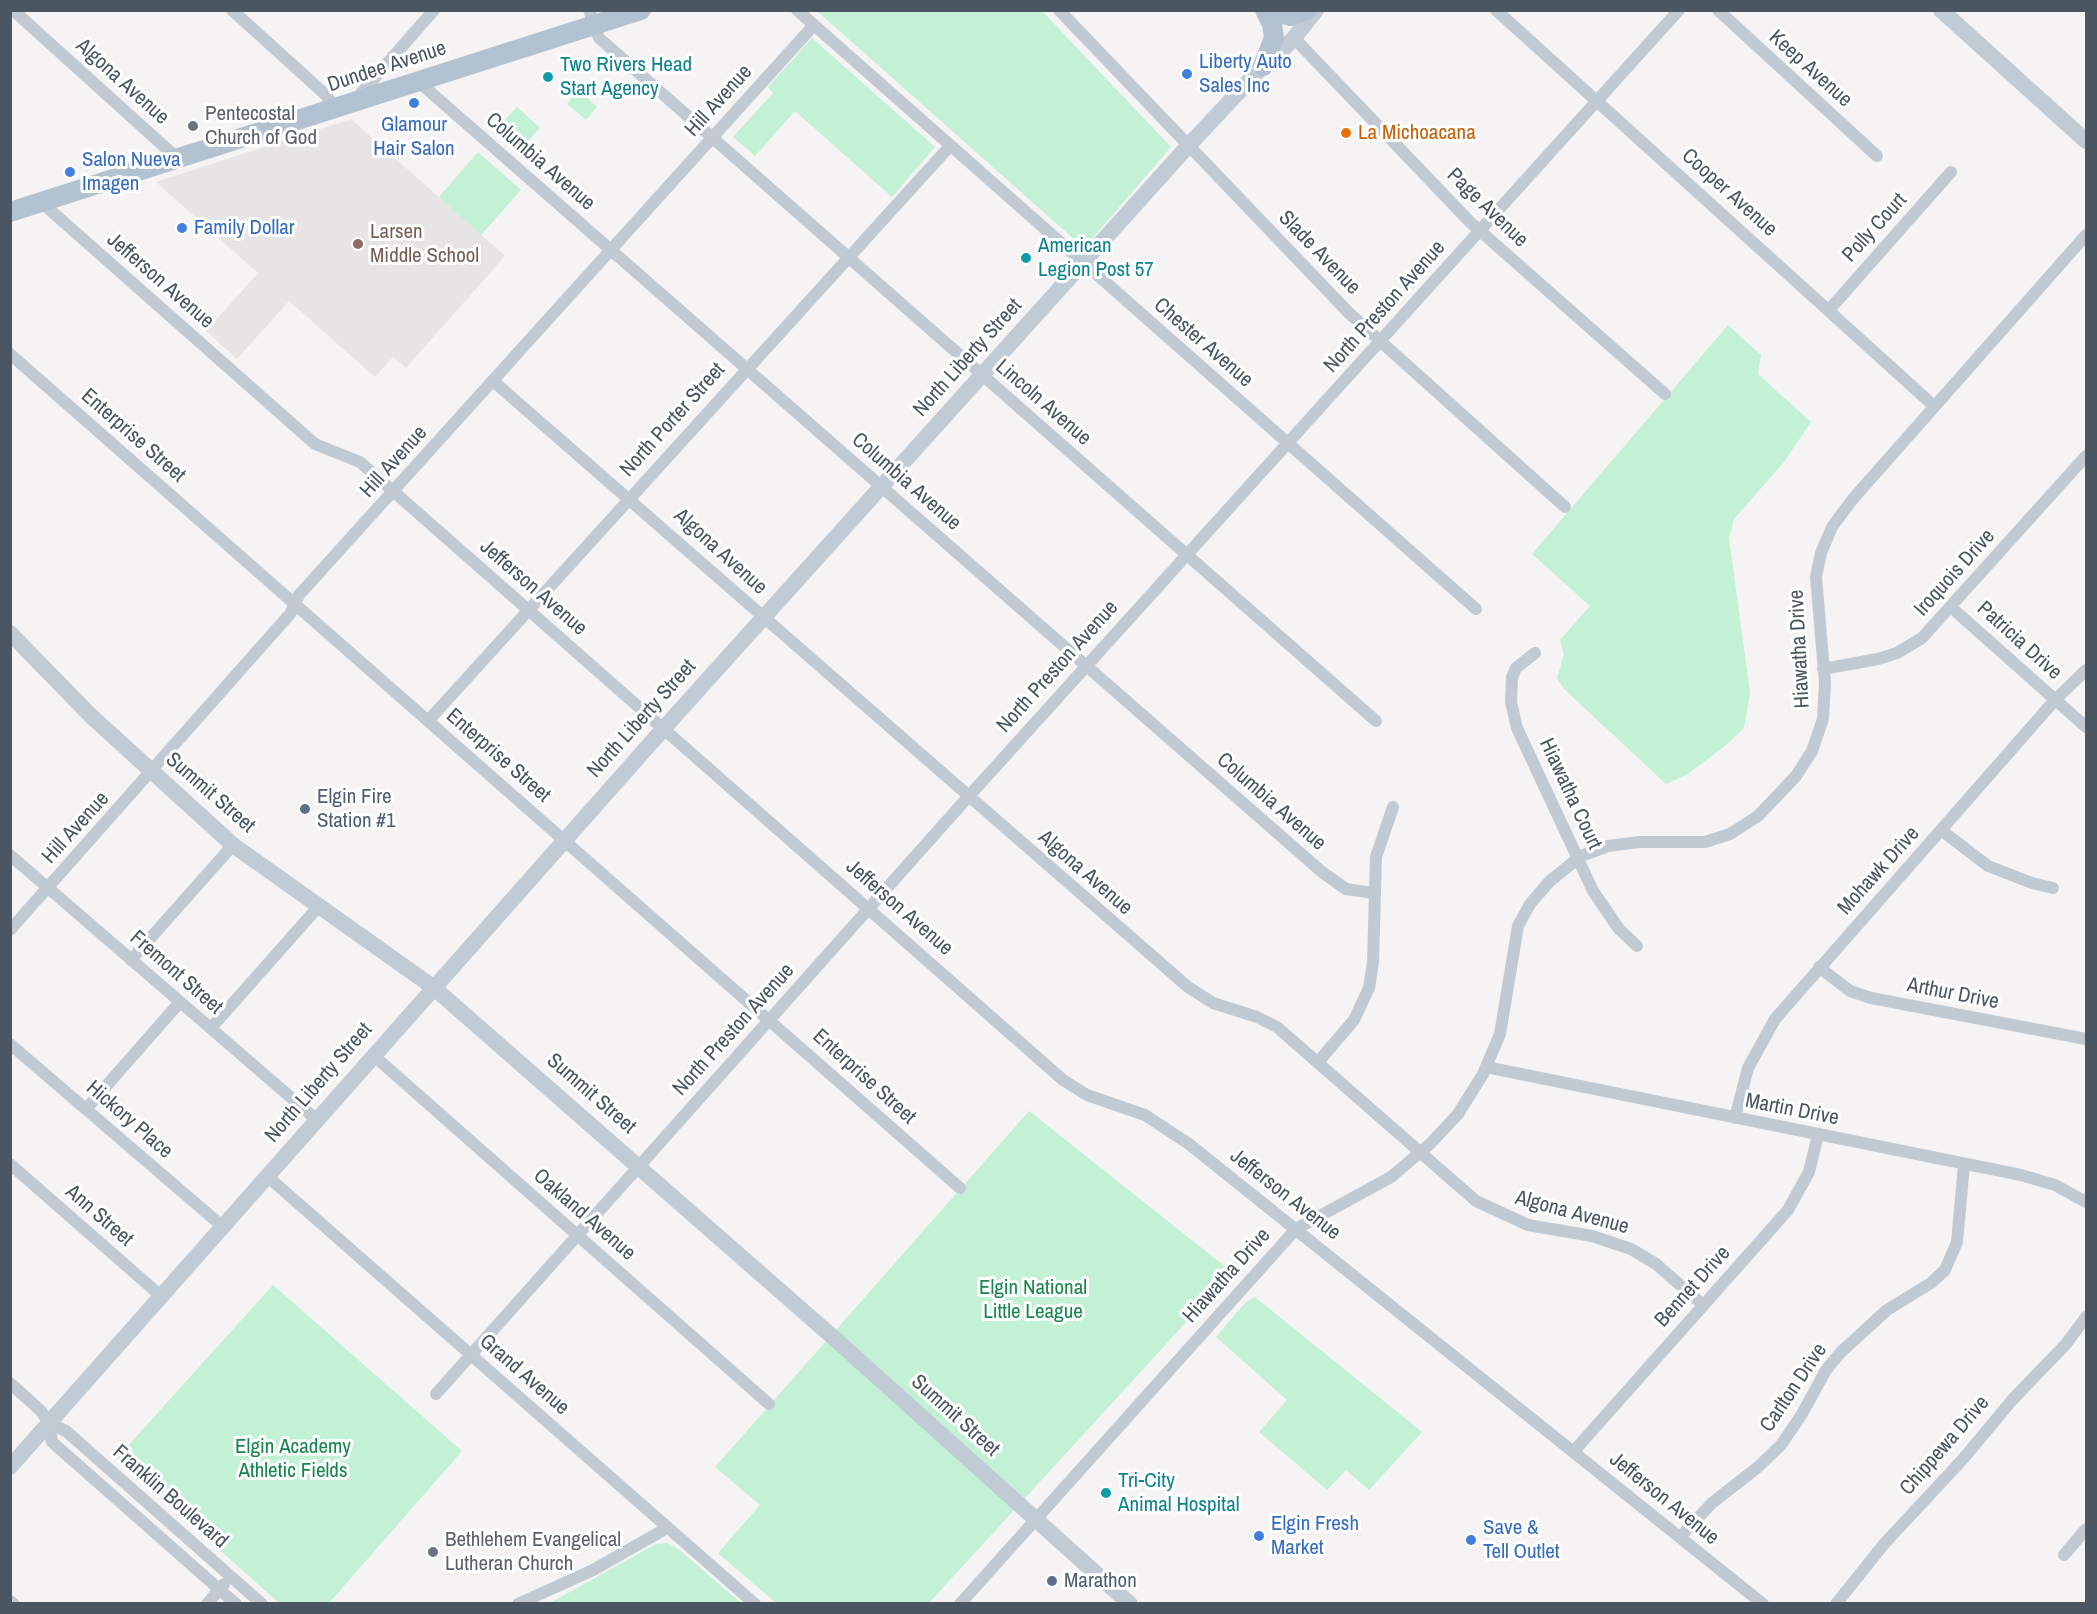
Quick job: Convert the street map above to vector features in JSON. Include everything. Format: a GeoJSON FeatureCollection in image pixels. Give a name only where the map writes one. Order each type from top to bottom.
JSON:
{"type":"FeatureCollection","features":[{"type":"Feature","properties":{"kind":"main road","name":"Dundee Avenue"},"geometry":{"type":"LineString","coordinates":[[13,208],[41,202],[420,83],[591,18],[641,10]]}},
{"type":"Feature","properties":{"kind":"main road"},"geometry":{"type":"LineString","coordinates":[[1267,10],[1291,16],[1307,10]]}},
{"type":"Feature","properties":{"kind":"main road"},"geometry":{"type":"LineString","coordinates":[[1263,66],[1274,38],[1267,10]]}},
{"type":"Feature","properties":{"kind":"main road","name":"North Liberty Street"},"geometry":{"type":"LineString","coordinates":[[10,1467],[664,728],[1189,146],[1263,66],[1274,59],[1294,38],[1316,10]]}},
{"type":"Feature","properties":{"kind":"main road"},"geometry":{"type":"LineString","coordinates":[[1941,10],[2086,141]]}},
{"type":"Feature","properties":{"kind":"main road","name":"Summit Street"},"geometry":{"type":"LineString","coordinates":[[10,633],[69,695],[151,773],[233,845],[433,987],[639,1166],[1130,1604]]}},
{"type":"Feature","properties":{"kind":"street"},"geometry":{"type":"LineString","coordinates":[[232,10],[327,96],[344,106],[434,10]]}},
{"type":"Feature","properties":{"kind":"street","name":"Chester Avenue"},"geometry":{"type":"LineString","coordinates":[[797,10],[1476,609]]}},
{"type":"Feature","properties":{"kind":"street","name":"Slade Avenue"},"geometry":{"type":"LineString","coordinates":[[1059,10],[1349,313],[1565,507]]}},
{"type":"Feature","properties":{"kind":"street","name":"Cooper Avenue"},"geometry":{"type":"LineString","coordinates":[[1496,10],[1934,406]]}},
{"type":"Feature","properties":{"kind":"street","name":"North Preston Avenue"},"geometry":{"type":"LineString","coordinates":[[436,1394],[869,907],[1679,10]]}},
{"type":"Feature","properties":{"kind":"street","name":"Keep Avenue"},"geometry":{"type":"LineString","coordinates":[[1718,10],[1877,156]]}},
{"type":"Feature","properties":{"kind":"street","name":"Algona Avenue"},"geometry":{"type":"LineString","coordinates":[[17,16],[178,159]]}},
{"type":"Feature","properties":{"kind":"street","name":"Lincoln Avenue"},"geometry":{"type":"LineString","coordinates":[[591,18],[599,39],[1376,721]]}},
{"type":"Feature","properties":{"kind":"street","name":"Hill Avenue"},"geometry":{"type":"LineString","coordinates":[[10,930],[290,615],[299,595],[814,25]]}},
{"type":"Feature","properties":{"kind":"street","name":"Page Avenue"},"geometry":{"type":"LineString","coordinates":[[1294,38],[1479,231],[1665,394]]}},
{"type":"Feature","properties":{"kind":"street","name":"Columbia Avenue"},"geometry":{"type":"LineString","coordinates":[[420,83],[1325,875],[1346,890],[1374,893]]}},
{"type":"Feature","properties":{"kind":"street","name":"North Porter Street"},"geometry":{"type":"LineString","coordinates":[[428,722],[629,497],[950,146]]}},
{"type":"Feature","properties":{"kind":"street","name":"Polly Court"},"geometry":{"type":"LineString","coordinates":[[1829,310],[1951,172]]}},
{"type":"Feature","properties":{"kind":"street","name":"Jefferson Avenue"},"geometry":{"type":"LineString","coordinates":[[41,202],[315,444],[357,460],[1072,1087],[1094,1098],[1138,1112],[1167,1128],[1763,1604]]}},
{"type":"Feature","properties":{"kind":"street","name":"Hiawatha Drive"},"geometry":{"type":"LineString","coordinates":[[960,1604],[1296,1229],[1384,1181],[1420,1152],[1458,1113],[1486,1067],[1503,1022],[1514,941],[1521,919],[1543,887],[1578,858],[1597,849],[1624,843],[1705,842],[1734,832],[1752,820],[1796,776],[1814,747],[1824,712],[1823,669],[1816,590],[1817,567],[1825,542],[1842,511],[2086,234]]}},
{"type":"Feature","properties":{"kind":"street","name":"Enterprise Street"},"geometry":{"type":"LineString","coordinates":[[10,354],[960,1188]]}},
{"type":"Feature","properties":{"kind":"street","name":"Algona Avenue"},"geometry":{"type":"LineString","coordinates":[[493,381],[629,497],[1188,987],[1213,1003],[1272,1024],[1319,1061],[1483,1205],[1532,1226],[1592,1236],[1631,1249],[1656,1264],[1703,1305]]}},
{"type":"Feature","properties":{"kind":"street","name":"Iroquois Drive"},"geometry":{"type":"LineString","coordinates":[[1823,669],[1867,662],[1897,653],[1931,631],[2086,456]]}},
{"type":"Feature","properties":{"kind":"street","name":"Patricia Drive"},"geometry":{"type":"LineString","coordinates":[[1952,608],[2086,727]]}},
{"type":"Feature","properties":{"kind":"street","name":"Hiawatha Court"},"geometry":{"type":"LineString","coordinates":[[1535,653],[1513,673],[1511,707],[1519,733],[1604,909],[1637,946]]}},
{"type":"Feature","properties":{"kind":"street","name":"Mohawk Drive"},"geometry":{"type":"LineString","coordinates":[[1735,1118],[1748,1068],[1758,1046],[1777,1016],[2055,700],[2086,670]]}},
{"type":"Feature","properties":{"kind":"street"},"geometry":{"type":"LineString","coordinates":[[1319,1061],[1354,1020],[1367,993],[1373,962],[1377,851],[1392,807]]}},
{"type":"Feature","properties":{"kind":"street"},"geometry":{"type":"LineString","coordinates":[[1941,830],[1988,866],[2022,880],[2053,888]]}},
{"type":"Feature","properties":{"kind":"street"},"geometry":{"type":"LineString","coordinates":[[131,960],[233,845]]}},
{"type":"Feature","properties":{"kind":"street","name":"Fremont Street"},"geometry":{"type":"LineString","coordinates":[[10,855],[316,1120]]}},
{"type":"Feature","properties":{"kind":"street"},"geometry":{"type":"LineString","coordinates":[[211,1028],[319,906]]}},
{"type":"Feature","properties":{"kind":"street","name":"Arthur Drive"},"geometry":{"type":"LineString","coordinates":[[1819,968],[1850,991],[1871,998],[2086,1040]]}},
{"type":"Feature","properties":{"kind":"street"},"geometry":{"type":"LineString","coordinates":[[86,1109],[180,1002]]}},
{"type":"Feature","properties":{"kind":"street","name":"Hickory Place"},"geometry":{"type":"LineString","coordinates":[[10,1044],[222,1226]]}},
{"type":"Feature","properties":{"kind":"street","name":"Oakland Avenue"},"geometry":{"type":"LineString","coordinates":[[374,1055],[769,1404]]}},
{"type":"Feature","properties":{"kind":"street","name":"Martin Drive"},"geometry":{"type":"LineString","coordinates":[[1486,1067],[2041,1180],[2086,1202]]}},
{"type":"Feature","properties":{"kind":"street","name":"Bennet Drive"},"geometry":{"type":"LineString","coordinates":[[1574,1452],[1794,1202],[1812,1164],[1818,1135]]}},
{"type":"Feature","properties":{"kind":"street","name":"Ann Street"},"geometry":{"type":"LineString","coordinates":[[10,1164],[161,1296]]}},
{"type":"Feature","properties":{"kind":"street","name":"Carlton Drive"},"geometry":{"type":"LineString","coordinates":[[1680,1537],[1712,1503],[1752,1472],[1780,1445],[1798,1420],[1826,1370],[1841,1352],[1881,1314],[1931,1283],[1945,1270],[1957,1242],[1964,1165]]}},
{"type":"Feature","properties":{"kind":"street","name":"Grand Avenue"},"geometry":{"type":"LineString","coordinates":[[267,1176],[755,1604]]}},
{"type":"Feature","properties":{"kind":"street","name":"Chippewa Drive"},"geometry":{"type":"LineString","coordinates":[[1836,1604],[1884,1544],[1964,1459],[2013,1399],[2061,1349],[2086,1317]]}},
{"type":"Feature","properties":{"kind":"street","name":"Franklin Boulevard"},"geometry":{"type":"LineString","coordinates":[[10,1383],[41,1411],[49,1423],[52,1442],[236,1604]]}},
{"type":"Feature","properties":{"kind":"street","name":"Franklin Boulevard"},"geometry":{"type":"LineString","coordinates":[[49,1423],[66,1431],[262,1604]]}},
{"type":"Feature","properties":{"kind":"street"},"geometry":{"type":"LineString","coordinates":[[518,1604],[593,1570],[667,1528]]}},
{"type":"Feature","properties":{"kind":"street"},"geometry":{"type":"LineString","coordinates":[[2064,1555],[2086,1529]]}},
{"type":"Feature","properties":{"kind":"street"},"geometry":{"type":"LineString","coordinates":[[207,1604],[231,1576]]}},
{"type":"Feature","properties":{"kind":"shaded area","name":"Larsen Middle School"},"geometry":{"type":"Polygon","coordinates":[[[351,119],[505,256],[406,368],[393,357],[375,377],[289,301],[237,359],[206,331],[258,273],[156,182],[351,119]]]}},
{"type":"Feature","properties":{"kind":"green space"},"geometry":{"type":"Polygon","coordinates":[[[817,11],[1042,11],[1171,147],[1084,248],[817,11]]]}},
{"type":"Feature","properties":{"kind":"green space"},"geometry":{"type":"Polygon","coordinates":[[[812,38],[935,147],[892,197],[795,111],[755,156],[733,137],[773,93],[768,87],[812,38]]]}},
{"type":"Feature","properties":{"kind":"green space"},"geometry":{"type":"Polygon","coordinates":[[[583,94],[597,107],[586,120],[567,104],[574,95],[578,99],[583,94]]]}},
{"type":"Feature","properties":{"kind":"green space"},"geometry":{"type":"Polygon","coordinates":[[[517,107],[540,128],[520,149],[497,128],[517,107]]]}},
{"type":"Feature","properties":{"kind":"green space"},"geometry":{"type":"Polygon","coordinates":[[[478,152],[521,190],[481,235],[439,197],[478,152]]]}},
{"type":"Feature","properties":{"kind":"green space"},"geometry":{"type":"Polygon","coordinates":[[[1728,325],[1761,355],[1758,374],[1811,422],[1784,462],[1734,519],[1729,538],[1750,693],[1744,728],[1688,774],[1666,784],[1564,689],[1557,678],[1564,654],[1560,640],[1590,606],[1532,554],[1728,325]]]}},
{"type":"Feature","properties":{"kind":"green space","name":"Elgin National Little League"},"geometry":{"type":"Polygon","coordinates":[[[1029,1111],[1232,1272],[929,1603],[776,1603],[718,1553],[760,1505],[715,1467],[1029,1111]]]}},
{"type":"Feature","properties":{"kind":"green space","name":"Elgin Academy Athletic Fields"},"geometry":{"type":"Polygon","coordinates":[[[273,1285],[462,1451],[329,1603],[279,1603],[117,1458],[273,1285]]]}},
{"type":"Feature","properties":{"kind":"green space"},"geometry":{"type":"Polygon","coordinates":[[[1255,1297],[1422,1432],[1369,1490],[1346,1470],[1327,1490],[1259,1432],[1287,1400],[1216,1337],[1245,1303],[1255,1297]]]}},
{"type":"Feature","properties":{"kind":"green space"},"geometry":{"type":"Polygon","coordinates":[[[667,1543],[676,1547],[741,1603],[550,1603],[656,1544],[667,1543]]]}},
{"type":"Feature","properties":{"kind":"place","name":"Liberty Auto Sales Inc"},"geometry":{"type":"Point","coordinates":[1187,74]}},
{"type":"Feature","properties":{"kind":"place","name":"Two Rivers Head Start Agency"},"geometry":{"type":"Point","coordinates":[548,77]}},
{"type":"Feature","properties":{"kind":"place","name":"Glamour Hair Salon"},"geometry":{"type":"Point","coordinates":[414,103]}},
{"type":"Feature","properties":{"kind":"place","name":"Pentecostal Church of God"},"geometry":{"type":"Point","coordinates":[193,126]}},
{"type":"Feature","properties":{"kind":"place","name":"La Michoacana"},"geometry":{"type":"Point","coordinates":[1346,133]}},
{"type":"Feature","properties":{"kind":"place","name":"Salon Nueva Imagen"},"geometry":{"type":"Point","coordinates":[70,172]}},
{"type":"Feature","properties":{"kind":"place","name":"Family Dollar"},"geometry":{"type":"Point","coordinates":[182,228]}},
{"type":"Feature","properties":{"kind":"place","name":"Larsen Middle School"},"geometry":{"type":"Point","coordinates":[358,244]}},
{"type":"Feature","properties":{"kind":"place","name":"American Legion Post 57"},"geometry":{"type":"Point","coordinates":[1026,258]}},
{"type":"Feature","properties":{"kind":"place","name":"Elgin Fire Station #1"},"geometry":{"type":"Point","coordinates":[305,809]}},
{"type":"Feature","properties":{"kind":"place","name":"Tri-City Animal Hospital"},"geometry":{"type":"Point","coordinates":[1106,1493]}},
{"type":"Feature","properties":{"kind":"place","name":"Elgin Fresh Market"},"geometry":{"type":"Point","coordinates":[1259,1536]}},
{"type":"Feature","properties":{"kind":"place","name":"Save & Tell Outlet"},"geometry":{"type":"Point","coordinates":[1471,1540]}},
{"type":"Feature","properties":{"kind":"place","name":"Bethlehem Evangelical Lutheran Church"},"geometry":{"type":"Point","coordinates":[433,1552]}},
{"type":"Feature","properties":{"kind":"place","name":"Marathon"},"geometry":{"type":"Point","coordinates":[1052,1581]}}]}
